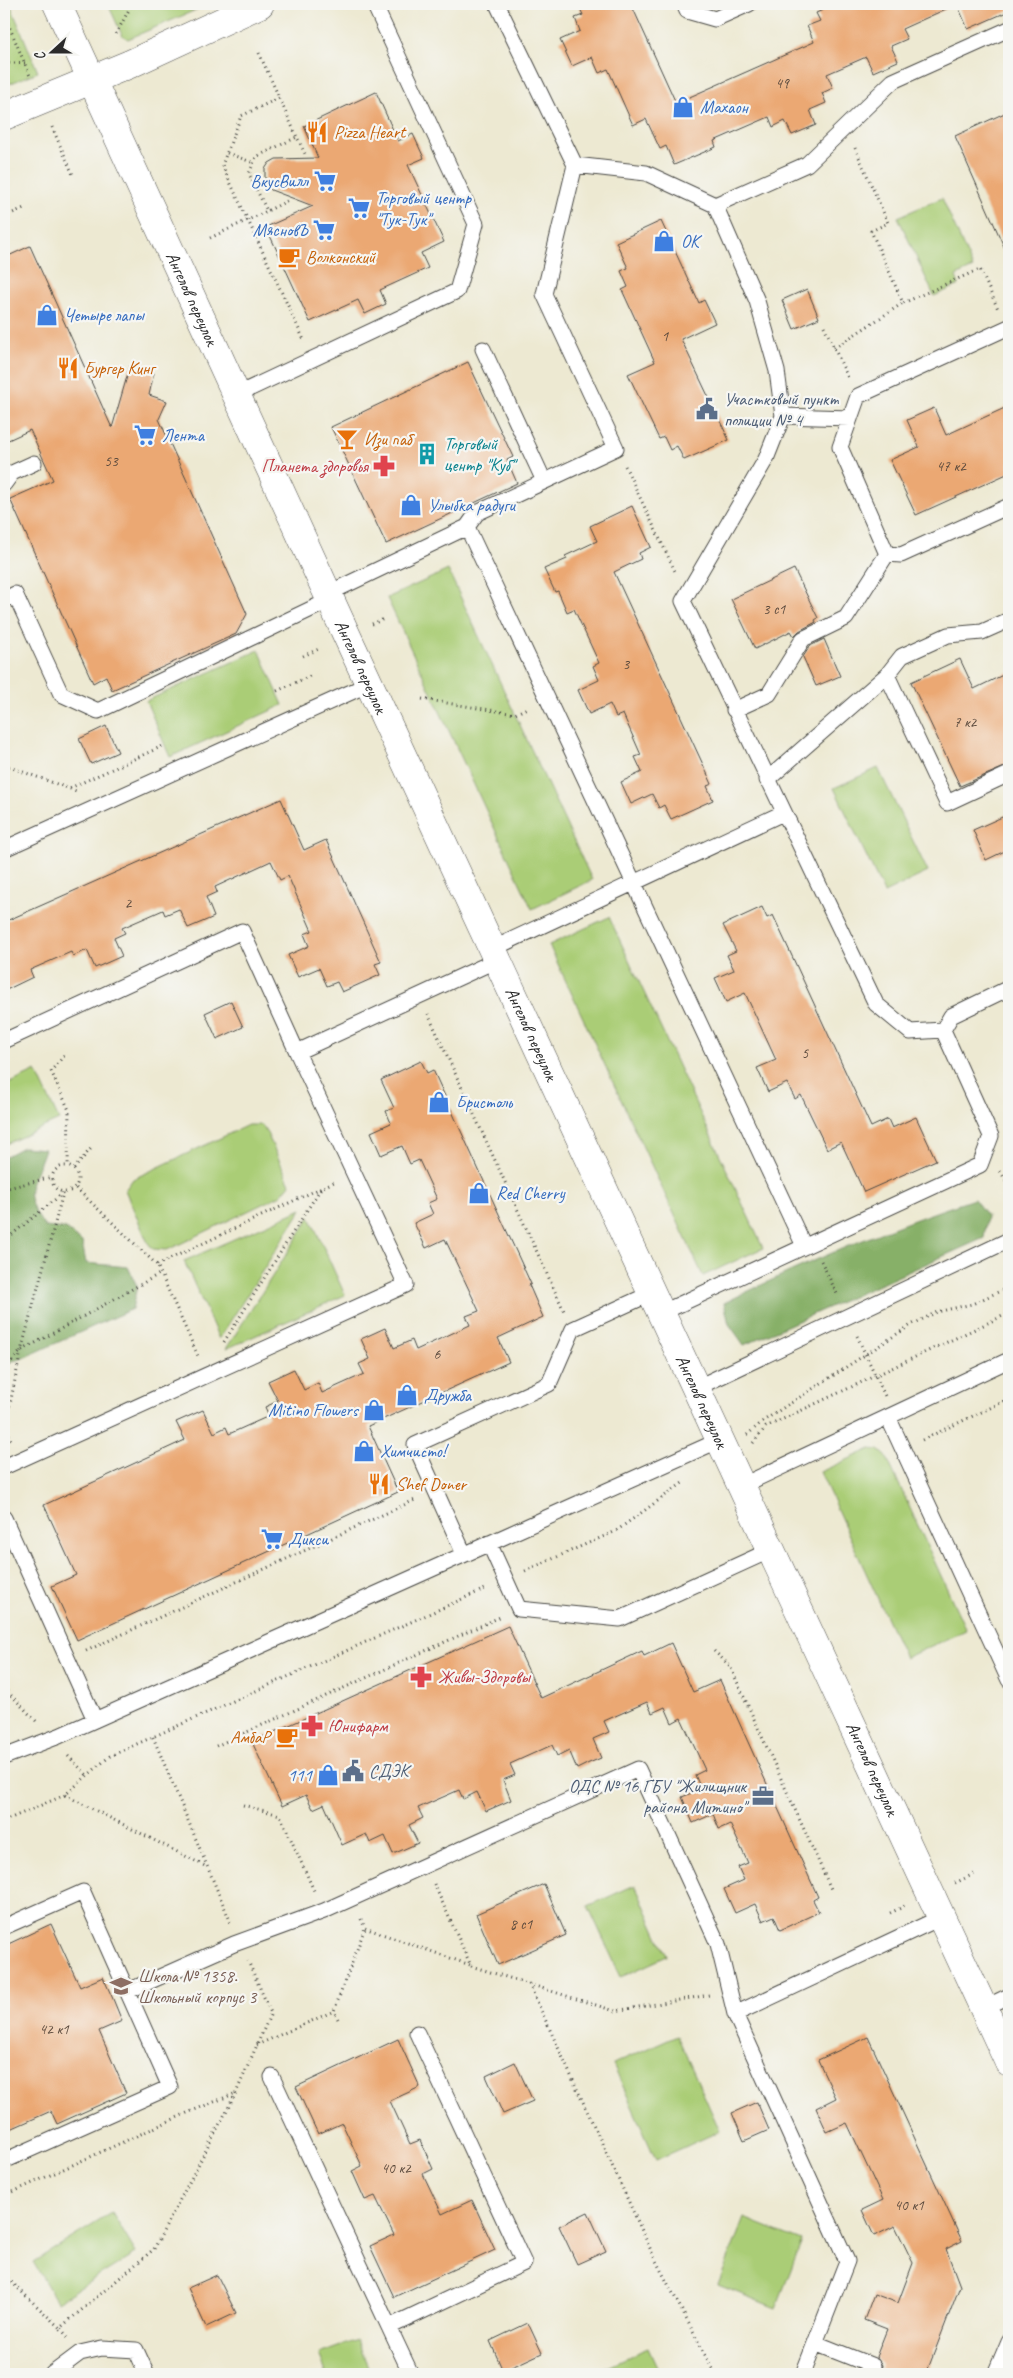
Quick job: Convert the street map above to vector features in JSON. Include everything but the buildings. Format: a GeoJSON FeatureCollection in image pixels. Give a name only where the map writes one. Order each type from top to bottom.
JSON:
{"type":"FeatureCollection","features":[{"type":"Feature","properties":{"kind":"street","name":"Ангелов переулок"},"geometry":{"type":"LineString","coordinates":[[57,4],[656,1303],[696,1388],[732,1447],[742,1486],[1009,2063]]}},
{"type":"Feature","properties":{"kind":"street"},"geometry":{"type":"LineString","coordinates":[[4,116],[92,80],[260,4]]}},
{"type":"Feature","properties":{"kind":"lane"},"geometry":{"type":"LineString","coordinates":[[236,395],[457,291],[476,224],[374,4]]}},
{"type":"Feature","properties":{"kind":"lane"},"geometry":{"type":"LineString","coordinates":[[4,600],[15,594],[61,694],[98,711],[467,527],[477,513],[616,448],[544,294],[575,165],[497,4]]}},
{"type":"Feature","properties":{"kind":"lane"},"geometry":{"type":"LineString","coordinates":[[684,4],[687,10],[715,19],[750,4]]}},
{"type":"Feature","properties":{"kind":"lane"},"geometry":{"type":"LineString","coordinates":[[715,205],[807,164],[893,81],[1009,29]]}},
{"type":"Feature","properties":{"kind":"lane"},"geometry":{"type":"LineString","coordinates":[[575,165],[646,173],[715,205],[757,300],[777,371],[783,416],[766,459],[682,600],[876,1004],[910,1032],[943,1030]]}},
{"type":"Feature","properties":{"kind":"lane"},"geometry":{"type":"LineString","coordinates":[[887,554],[840,447],[858,396],[1008,327]]}},
{"type":"Feature","properties":{"kind":"lane"},"geometry":{"type":"LineString","coordinates":[[483,349],[544,481]]}},
{"type":"Feature","properties":{"kind":"lane"},"geometry":{"type":"LineString","coordinates":[[783,416],[850,418]]}},
{"type":"Feature","properties":{"kind":"lane"},"geometry":{"type":"LineString","coordinates":[[4,484],[12,473],[34,463]]}},
{"type":"Feature","properties":{"kind":"lane"},"geometry":{"type":"LineString","coordinates":[[887,554],[901,555],[1009,506]]}},
{"type":"Feature","properties":{"kind":"lane"},"geometry":{"type":"LineString","coordinates":[[467,527],[804,1246]]}},
{"type":"Feature","properties":{"kind":"lane"},"geometry":{"type":"LineString","coordinates":[[734,710],[769,694],[803,638],[846,618],[887,554]]}},
{"type":"Feature","properties":{"kind":"lane"},"geometry":{"type":"LineString","coordinates":[[767,780],[887,675],[902,656],[948,635],[982,632],[1009,620]]}},
{"type":"Feature","properties":{"kind":"lane"},"geometry":{"type":"LineString","coordinates":[[887,675],[947,803],[1009,774]]}},
{"type":"Feature","properties":{"kind":"lane"},"geometry":{"type":"LineString","coordinates":[[4,849],[369,684]]}},
{"type":"Feature","properties":{"kind":"lane"},"geometry":{"type":"LineString","coordinates":[[297,1052],[420,996],[495,954],[634,883],[783,813]]}},
{"type":"Feature","properties":{"kind":"lane"},"geometry":{"type":"LineString","coordinates":[[4,1041],[242,931],[406,1285],[4,1467]]}},
{"type":"Feature","properties":{"kind":"lane"},"geometry":{"type":"LineString","coordinates":[[943,1030],[951,1016],[1009,988]]}},
{"type":"Feature","properties":{"kind":"lane"},"geometry":{"type":"LineString","coordinates":[[464,1554],[415,1445],[549,1384],[573,1329],[656,1303],[804,1246],[980,1165],[991,1136],[943,1030]]}},
{"type":"Feature","properties":{"kind":"lane"},"geometry":{"type":"LineString","coordinates":[[696,1388],[1009,1240]]}},
{"type":"Feature","properties":{"kind":"lane"},"geometry":{"type":"LineString","coordinates":[[742,1486],[1009,1360]]}},
{"type":"Feature","properties":{"kind":"lane"},"geometry":{"type":"LineString","coordinates":[[888,1417],[1009,1680]]}},
{"type":"Feature","properties":{"kind":"lane"},"geometry":{"type":"LineString","coordinates":[[4,1757],[95,1720],[489,1543],[732,1447]]}},
{"type":"Feature","properties":{"kind":"lane"},"geometry":{"type":"LineString","coordinates":[[4,1518],[95,1720]]}},
{"type":"Feature","properties":{"kind":"lane"},"geometry":{"type":"LineString","coordinates":[[489,1543],[519,1609],[620,1619],[771,1550]]}},
{"type":"Feature","properties":{"kind":"lane"},"geometry":{"type":"LineString","coordinates":[[128,1991],[239,1942],[324,1911],[638,1769],[718,1944],[735,2014],[847,2261],[803,2374]]}},
{"type":"Feature","properties":{"kind":"lane"},"geometry":{"type":"LineString","coordinates":[[4,1927],[83,1892],[170,2087],[4,2162]]}},
{"type":"Feature","properties":{"kind":"lane"},"geometry":{"type":"LineString","coordinates":[[735,2014],[942,1916]]}},
{"type":"Feature","properties":{"kind":"lane"},"geometry":{"type":"LineString","coordinates":[[984,2008],[1009,1996]]}},
{"type":"Feature","properties":{"kind":"lane"},"geometry":{"type":"LineString","coordinates":[[389,2326],[524,2263],[417,2033]]}},
{"type":"Feature","properties":{"kind":"lane"},"geometry":{"type":"LineString","coordinates":[[272,2077],[411,2374]]}},
{"type":"Feature","properties":{"kind":"lane"},"geometry":{"type":"LineString","coordinates":[[995,2374],[1009,2341]]}},
{"type":"Feature","properties":{"kind":"lane"},"geometry":{"type":"LineString","coordinates":[[815,2343],[873,2366]]}},
{"type":"Feature","properties":{"kind":"lane"},"geometry":{"type":"LineString","coordinates":[[52,2374],[80,2353],[102,2348],[136,2350],[147,2374]]}},
{"type":"Feature","properties":{"kind":"path"},"geometry":{"type":"LineString","coordinates":[[116,34],[132,4]]}},
{"type":"Feature","properties":{"kind":"path"},"geometry":{"type":"LineString","coordinates":[[4,14],[32,79]]}},
{"type":"Feature","properties":{"kind":"path"},"geometry":{"type":"LineString","coordinates":[[259,53],[306,156]]}},
{"type":"Feature","properties":{"kind":"path"},"geometry":{"type":"LineString","coordinates":[[4,64],[25,63]]}},
{"type":"Feature","properties":{"kind":"path"},"geometry":{"type":"LineString","coordinates":[[279,98],[241,116],[222,165],[312,359]]}},
{"type":"Feature","properties":{"kind":"path"},"geometry":{"type":"LineString","coordinates":[[52,125],[74,177]]}},
{"type":"Feature","properties":{"kind":"path"},"geometry":{"type":"LineString","coordinates":[[845,127],[888,223],[871,231],[903,303]]}},
{"type":"Feature","properties":{"kind":"path"},"geometry":{"type":"LineString","coordinates":[[267,211],[250,174],[256,157],[298,137]]}},
{"type":"Feature","properties":{"kind":"path"},"geometry":{"type":"LineString","coordinates":[[227,153],[254,163]]}},
{"type":"Feature","properties":{"kind":"path"},"geometry":{"type":"LineString","coordinates":[[210,238],[287,201]]}},
{"type":"Feature","properties":{"kind":"path"},"geometry":{"type":"LineString","coordinates":[[4,217],[24,208]]}},
{"type":"Feature","properties":{"kind":"path"},"geometry":{"type":"LineString","coordinates":[[834,348],[903,303],[980,268],[1008,327]]}},
{"type":"Feature","properties":{"kind":"path"},"geometry":{"type":"LineString","coordinates":[[824,326],[858,396]]}},
{"type":"Feature","properties":{"kind":"path"},"geometry":{"type":"LineString","coordinates":[[616,448],[686,595]]}},
{"type":"Feature","properties":{"kind":"path"},"geometry":{"type":"LineString","coordinates":[[303,656],[326,646]]}},
{"type":"Feature","properties":{"kind":"path"},"geometry":{"type":"LineString","coordinates":[[277,691],[312,675]]}},
{"type":"Feature","properties":{"kind":"path"},"geometry":{"type":"LineString","coordinates":[[422,699],[515,714],[548,698]]}},
{"type":"Feature","properties":{"kind":"path"},"geometry":{"type":"LineString","coordinates":[[69,789],[166,745]]}},
{"type":"Feature","properties":{"kind":"path"},"geometry":{"type":"LineString","coordinates":[[4,765],[108,802]]}},
{"type":"Feature","properties":{"kind":"path"},"geometry":{"type":"LineString","coordinates":[[420,996],[573,1329]]}},
{"type":"Feature","properties":{"kind":"path"},"geometry":{"type":"LineString","coordinates":[[64,1056],[51,1071],[69,1110],[68,1166]]}},
{"type":"Feature","properties":{"kind":"path"},"geometry":{"type":"LineString","coordinates":[[74,1169],[93,1146]]}},
{"type":"Feature","properties":{"kind":"path"},"geometry":{"type":"LineString","coordinates":[[4,1241],[63,1193],[70,1192],[76,1188],[79,1182],[74,1169],[68,1166],[61,1166],[55,1170],[52,1176],[52,1184],[56,1190],[63,1193]]}},
{"type":"Feature","properties":{"kind":"path"},"geometry":{"type":"LineString","coordinates":[[157,1265],[353,1173]]}},
{"type":"Feature","properties":{"kind":"path"},"geometry":{"type":"LineString","coordinates":[[4,1190],[52,1176]]}},
{"type":"Feature","properties":{"kind":"path"},"geometry":{"type":"LineString","coordinates":[[76,1188],[157,1265],[206,1374]]}},
{"type":"Feature","properties":{"kind":"path"},"geometry":{"type":"LineString","coordinates":[[206,1374],[321,1188]]}},
{"type":"Feature","properties":{"kind":"path"},"geometry":{"type":"LineString","coordinates":[[19,1460],[5,1428],[21,1351],[63,1193]]}},
{"type":"Feature","properties":{"kind":"path"},"geometry":{"type":"LineString","coordinates":[[4,1374],[10,1362],[21,1351],[161,1274]]}},
{"type":"Feature","properties":{"kind":"path"},"geometry":{"type":"LineString","coordinates":[[732,1447],[763,1420],[910,1324],[938,1312],[972,1304],[1009,1287]]}},
{"type":"Feature","properties":{"kind":"path"},"geometry":{"type":"LineString","coordinates":[[732,1447],[766,1427],[1009,1313]]}},
{"type":"Feature","properties":{"kind":"path"},"geometry":{"type":"LineString","coordinates":[[903,1449],[1009,1399]]}},
{"type":"Feature","properties":{"kind":"path"},"geometry":{"type":"LineString","coordinates":[[4,1822],[65,1795],[110,1756],[616,1531],[688,1480]]}},
{"type":"Feature","properties":{"kind":"path"},"geometry":{"type":"LineString","coordinates":[[68,1660],[436,1490]]}},
{"type":"Feature","properties":{"kind":"path"},"geometry":{"type":"LineString","coordinates":[[216,1746],[519,1609]]}},
{"type":"Feature","properties":{"kind":"path"},"geometry":{"type":"LineString","coordinates":[[714,1651],[730,1666],[831,1889]]}},
{"type":"Feature","properties":{"kind":"path"},"geometry":{"type":"LineString","coordinates":[[60,2328],[154,2249],[236,2093],[271,2013],[239,1942],[153,1737]]}},
{"type":"Feature","properties":{"kind":"path"},"geometry":{"type":"LineString","coordinates":[[65,1795],[207,1867]]}},
{"type":"Feature","properties":{"kind":"path"},"geometry":{"type":"LineString","coordinates":[[242,1805],[280,1815],[324,1911]]}},
{"type":"Feature","properties":{"kind":"path"},"geometry":{"type":"LineString","coordinates":[[426,1865],[471,1966]]}},
{"type":"Feature","properties":{"kind":"path"},"geometry":{"type":"LineString","coordinates":[[948,1886],[974,1874]]}},
{"type":"Feature","properties":{"kind":"path"},"geometry":{"type":"LineString","coordinates":[[338,2019],[334,2010],[365,1928],[352,1898]]}},
{"type":"Feature","properties":{"kind":"path"},"geometry":{"type":"LineString","coordinates":[[890,1913],[912,1902]]}},
{"type":"Feature","properties":{"kind":"path"},"geometry":{"type":"LineString","coordinates":[[365,1928],[471,1966],[614,2011],[730,1992]]}},
{"type":"Feature","properties":{"kind":"path"},"geometry":{"type":"LineString","coordinates":[[528,1984],[654,2257],[715,2374]]}},
{"type":"Feature","properties":{"kind":"path"},"geometry":{"type":"LineString","coordinates":[[257,2045],[334,2010]]}},
{"type":"Feature","properties":{"kind":"path"},"geometry":{"type":"LineString","coordinates":[[4,2196],[236,2093]]}},
{"type":"Feature","properties":{"kind":"path"},"geometry":{"type":"LineString","coordinates":[[4,2275],[60,2328],[80,2353]]}},
{"type":"Feature","properties":{"kind":"green space"},"geometry":{"type":"Polygon","coordinates":[[[4,4],[10,4],[38,72],[4,86],[4,4]]]}},
{"type":"Feature","properties":{"kind":"green space"},"geometry":{"type":"Polygon","coordinates":[[[108,4],[210,4],[128,39],[122,35],[108,4]]]}},
{"type":"Feature","properties":{"kind":"green space"},"geometry":{"type":"Polygon","coordinates":[[[942,198],[973,268],[956,276],[959,285],[934,296],[898,217],[942,198]]]}},
{"type":"Feature","properties":{"kind":"green space"},"geometry":{"type":"Polygon","coordinates":[[[448,570],[592,880],[532,909],[387,598],[448,570]]]}},
{"type":"Feature","properties":{"kind":"green space"},"geometry":{"type":"Polygon","coordinates":[[[259,650],[283,705],[170,757],[146,701],[259,650]]]}},
{"type":"Feature","properties":{"kind":"green space"},"geometry":{"type":"Polygon","coordinates":[[[878,768],[928,872],[884,893],[834,788],[878,768]]]}},
{"type":"Feature","properties":{"kind":"green space"},"geometry":{"type":"Polygon","coordinates":[[[609,917],[763,1248],[703,1276],[549,945],[609,917]]]}},
{"type":"Feature","properties":{"kind":"green space"},"geometry":{"type":"Polygon","coordinates":[[[36,1071],[59,1120],[4,1145],[4,1086],[36,1071]]]}},
{"type":"Feature","properties":{"kind":"green space"},"geometry":{"type":"Polygon","coordinates":[[[248,1125],[262,1125],[290,1184],[281,1195],[180,1244],[167,1250],[153,1249],[148,1243],[125,1190],[133,1179],[248,1125]]]}},
{"type":"Feature","properties":{"kind":"green space"},"geometry":{"type":"Polygon","coordinates":[[[23,1147],[45,1149],[32,1181],[30,1196],[32,1204],[45,1227],[66,1229],[82,1242],[86,1263],[128,1267],[137,1286],[132,1309],[21,1359],[8,1362],[4,1359],[4,1157],[23,1147]]]}},
{"type":"Feature","properties":{"kind":"green space"},"geometry":{"type":"Polygon","coordinates":[[[974,1199],[987,1216],[984,1238],[744,1345],[729,1324],[724,1303],[847,1246],[910,1221],[974,1199]]]}},
{"type":"Feature","properties":{"kind":"green space"},"geometry":{"type":"Polygon","coordinates":[[[302,1209],[219,1339],[184,1261],[302,1209]]]}},
{"type":"Feature","properties":{"kind":"green space"},"geometry":{"type":"Polygon","coordinates":[[[310,1217],[345,1295],[226,1349],[310,1217]]]}},
{"type":"Feature","properties":{"kind":"green space"},"geometry":{"type":"Polygon","coordinates":[[[871,1449],[879,1450],[886,1456],[966,1630],[905,1658],[820,1472],[871,1449]]]}},
{"type":"Feature","properties":{"kind":"green space"},"geometry":{"type":"Polygon","coordinates":[[[635,1885],[667,1956],[621,1977],[588,1906],[635,1885]]]}},
{"type":"Feature","properties":{"kind":"green space"},"geometry":{"type":"Polygon","coordinates":[[[677,2035],[720,2131],[656,2160],[613,2064],[677,2035]]]}},
{"type":"Feature","properties":{"kind":"green space"},"geometry":{"type":"Polygon","coordinates":[[[112,2213],[136,2253],[57,2302],[33,2262],[112,2213]]]}},
{"type":"Feature","properties":{"kind":"green space"},"geometry":{"type":"Polygon","coordinates":[[[744,2218],[802,2241],[776,2308],[718,2285],[744,2218]]]}},
{"type":"Feature","properties":{"kind":"green space"},"geometry":{"type":"Polygon","coordinates":[[[357,2340],[371,2374],[327,2374],[319,2354],[357,2340]]]}},
{"type":"Feature","properties":{"kind":"green space"},"geometry":{"type":"Polygon","coordinates":[[[648,2348],[660,2374],[590,2374],[648,2348]]]}},
{"type":"Feature","properties":{"kind":"place","name":"Махаон"},"geometry":{"type":"Point","coordinates":[683,107]}},
{"type":"Feature","properties":{"kind":"place","name":"Pizza Heart"},"geometry":{"type":"Point","coordinates":[317,132]}},
{"type":"Feature","properties":{"kind":"place","name":"ВкусВилл"},"geometry":{"type":"Point","coordinates":[325,181]}},
{"type":"Feature","properties":{"kind":"place","name":"Торговый центр \"Тук-Тук\""},"geometry":{"type":"Point","coordinates":[359,208]}},
{"type":"Feature","properties":{"kind":"place","name":"МясновЪ"},"geometry":{"type":"Point","coordinates":[324,230]}},
{"type":"Feature","properties":{"kind":"place","name":"OK"},"geometry":{"type":"Point","coordinates":[664,241]}},
{"type":"Feature","properties":{"kind":"place","name":"Волконский"},"geometry":{"type":"Point","coordinates":[289,257]}},
{"type":"Feature","properties":{"kind":"place","name":"Четыре лапы"},"geometry":{"type":"Point","coordinates":[47,315]}},
{"type":"Feature","properties":{"kind":"place","name":"Бургер Кинг"},"geometry":{"type":"Point","coordinates":[68,368]}},
{"type":"Feature","properties":{"kind":"place","name":"Участковый пункт полиции № 4"},"geometry":{"type":"Point","coordinates":[707,409]}},
{"type":"Feature","properties":{"kind":"place","name":"Лента"},"geometry":{"type":"Point","coordinates":[145,435]}},
{"type":"Feature","properties":{"kind":"place","name":"Изи паб"},"geometry":{"type":"Point","coordinates":[347,439]}},
{"type":"Feature","properties":{"kind":"place","name":"Торговый центр \"Куб\""},"geometry":{"type":"Point","coordinates":[427,454]}},
{"type":"Feature","properties":{"kind":"place","name":"Планета здоровья"},"geometry":{"type":"Point","coordinates":[384,466]}},
{"type":"Feature","properties":{"kind":"place","name":"Улыбка радуги"},"geometry":{"type":"Point","coordinates":[411,505]}},
{"type":"Feature","properties":{"kind":"place","name":"Бристоль"},"geometry":{"type":"Point","coordinates":[439,1102]}},
{"type":"Feature","properties":{"kind":"place","name":"Red Cherry"},"geometry":{"type":"Point","coordinates":[479,1193]}},
{"type":"Feature","properties":{"kind":"place","name":"Дружба"},"geometry":{"type":"Point","coordinates":[407,1395]}},
{"type":"Feature","properties":{"kind":"place","name":"Mitino Flowers"},"geometry":{"type":"Point","coordinates":[374,1410]}},
{"type":"Feature","properties":{"kind":"place","name":"Химчисто!"},"geometry":{"type":"Point","coordinates":[364,1451]}},
{"type":"Feature","properties":{"kind":"place","name":"Shef Doner"},"geometry":{"type":"Point","coordinates":[379,1484]}},
{"type":"Feature","properties":{"kind":"place","name":"Дикси"},"geometry":{"type":"Point","coordinates":[272,1539]}},
{"type":"Feature","properties":{"kind":"place","name":"Живы-Здоровы"},"geometry":{"type":"Point","coordinates":[421,1677]}},
{"type":"Feature","properties":{"kind":"place","name":"Юнифарм"},"geometry":{"type":"Point","coordinates":[312,1726]}},
{"type":"Feature","properties":{"kind":"place","name":"АмбаР"},"geometry":{"type":"Point","coordinates":[287,1737]}},
{"type":"Feature","properties":{"kind":"place","name":"СДЭК"},"geometry":{"type":"Point","coordinates":[353,1771]}},
{"type":"Feature","properties":{"kind":"place","name":"111"},"geometry":{"type":"Point","coordinates":[328,1775]}},
{"type":"Feature","properties":{"kind":"place","name":"ОДС № 16 ГБУ \"Жилищник района Митино\""},"geometry":{"type":"Point","coordinates":[763,1796]}},
{"type":"Feature","properties":{"kind":"place","name":"Школа № 1358. Школьный корпус 3"},"geometry":{"type":"Point","coordinates":[121,1986]}}]}
